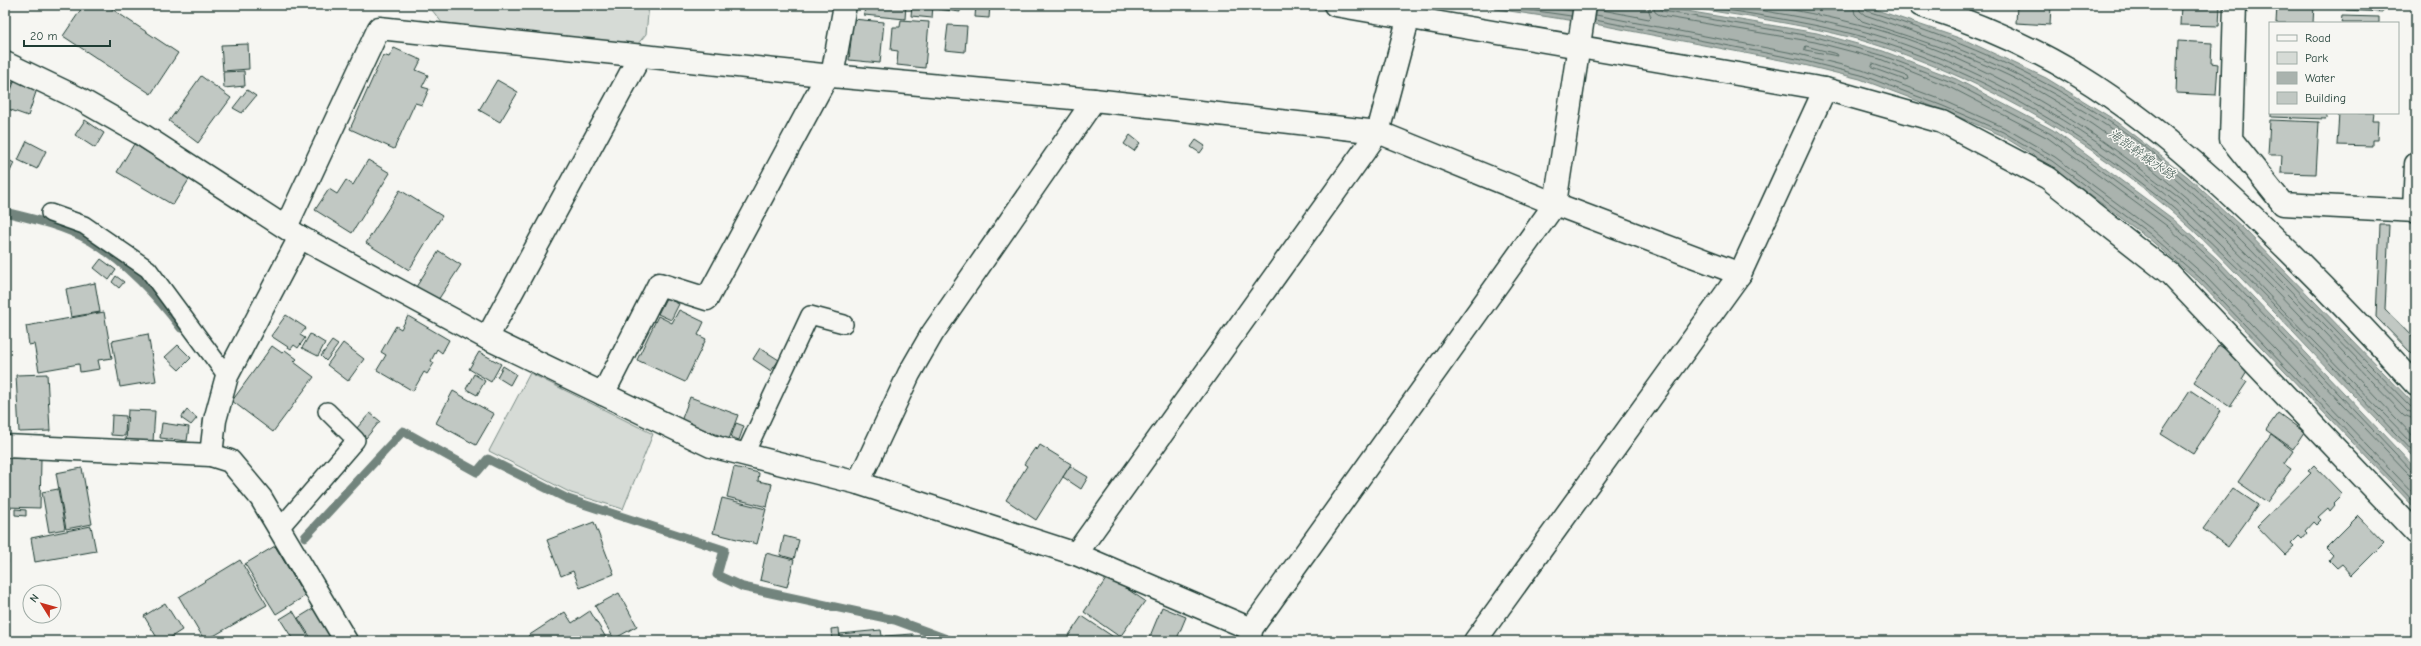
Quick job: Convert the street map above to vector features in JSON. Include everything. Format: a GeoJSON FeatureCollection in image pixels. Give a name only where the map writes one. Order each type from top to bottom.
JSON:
{"type":"FeatureCollection","features":[{"type":"Feature","properties":{"kind":"street"},"geometry":{"type":"LineString","coordinates":[[603,394],[659,284],[707,299],[829,76],[845,5]]}},
{"type":"Feature","properties":{"kind":"street"},"geometry":{"type":"LineString","coordinates":[[1335,5],[1409,16],[1583,26],[1825,89],[1942,122],[2048,178],[2170,274],[2416,533]]}},
{"type":"Feature","properties":{"kind":"street"},"geometry":{"type":"LineString","coordinates":[[1920,5],[1940,11],[2033,50],[2080,76],[2175,144],[2259,220],[2361,324],[2416,385]]}},
{"type":"Feature","properties":{"kind":"street"},"geometry":{"type":"LineString","coordinates":[[2235,5],[2231,139],[2283,204]]}},
{"type":"Feature","properties":{"kind":"street"},"geometry":{"type":"LineString","coordinates":[[1076,554],[1378,132],[1409,16]]}},
{"type":"Feature","properties":{"kind":"street"},"geometry":{"type":"LineString","coordinates":[[5,63],[78,98],[127,126],[293,232],[487,338],[711,446],[858,482],[1076,554],[1251,635],[1555,204],[1583,26]]}},
{"type":"Feature","properties":{"kind":"street"},"geometry":{"type":"LineString","coordinates":[[211,455],[215,420],[227,376],[293,232],[379,28],[829,76],[1094,100],[1378,132],[1555,204],[1740,274]]}},
{"type":"Feature","properties":{"kind":"street"},"geometry":{"type":"LineString","coordinates":[[487,338],[640,56]]}},
{"type":"Feature","properties":{"kind":"street"},"geometry":{"type":"LineString","coordinates":[[1475,641],[1740,274],[1825,89]]}},
{"type":"Feature","properties":{"kind":"street"},"geometry":{"type":"LineString","coordinates":[[858,482],[909,374],[932,334],[1094,100]]}},
{"type":"Feature","properties":{"kind":"street"},"geometry":{"type":"LineString","coordinates":[[2259,220],[2283,204],[2415,211],[2416,164]]}},
{"type":"Feature","properties":{"kind":"street"},"geometry":{"type":"LineString","coordinates":[[5,446],[211,455],[230,462],[261,498],[346,641]]}},
{"type":"Feature","properties":{"kind":"lane"},"geometry":{"type":"LineString","coordinates":[[50,213],[84,225],[148,269],[227,376]]}},
{"type":"Feature","properties":{"kind":"lane"},"geometry":{"type":"LineString","coordinates":[[745,454],[810,315],[844,324]]}},
{"type":"Feature","properties":{"kind":"lane"},"geometry":{"type":"LineString","coordinates":[[279,528],[356,440],[327,411]]}},
{"type":"Feature","properties":{"kind":"green space"},"geometry":{"type":"Polygon","coordinates":[[[428,5],[649,5],[646,34],[637,45],[443,24],[428,5]]]}},
{"type":"Feature","properties":{"kind":"green space"},"geometry":{"type":"Polygon","coordinates":[[[530,373],[653,434],[623,509],[571,493],[489,451],[530,373]]]}},
{"type":"Feature","properties":{"kind":"water"},"geometry":{"type":"Polygon","coordinates":[[[1470,5],[1651,5],[1817,33],[1883,51],[1956,79],[2053,130],[2173,219],[2217,259],[2416,469],[2416,509],[2198,281],[2147,237],[2049,165],[2001,135],[1942,110],[1860,79],[1796,63],[1595,24],[1470,5]]]}},
{"type":"Feature","properties":{"kind":"water","name":"海部幹線水路"},"geometry":{"type":"Polygon","coordinates":[[[1675,5],[1862,5],[1965,40],[2046,78],[2110,117],[2188,177],[2244,229],[2416,406],[2416,460],[2203,239],[2144,189],[2076,140],[2002,97],[1964,79],[1886,48],[1808,27],[1675,5]]]}},
{"type":"Feature","properties":{"kind":"building"},"geometry":{"type":"Polygon","coordinates":[[[84,5],[106,5],[178,53],[151,94],[63,36],[84,5]]]}},
{"type":"Feature","properties":{"kind":"building"},"geometry":{"type":"Polygon","coordinates":[[[865,5],[906,5],[905,19],[864,15],[865,5]]]}},
{"type":"Feature","properties":{"kind":"building"},"geometry":{"type":"Polygon","coordinates":[[[912,5],[933,5],[932,18],[911,16],[912,5]]]}},
{"type":"Feature","properties":{"kind":"building"},"geometry":{"type":"Polygon","coordinates":[[[938,5],[960,5],[960,12],[938,9],[938,5]]]}},
{"type":"Feature","properties":{"kind":"building"},"geometry":{"type":"Polygon","coordinates":[[[976,5],[990,5],[989,18],[975,17],[976,5]]]}},
{"type":"Feature","properties":{"kind":"building"},"geometry":{"type":"Polygon","coordinates":[[[2017,5],[2051,5],[2050,25],[2016,23],[2017,5]]]}},
{"type":"Feature","properties":{"kind":"building"},"geometry":{"type":"Polygon","coordinates":[[[2181,5],[2220,5],[2219,26],[2180,25],[2181,5]]]}},
{"type":"Feature","properties":{"kind":"building"},"geometry":{"type":"Polygon","coordinates":[[[2277,5],[2314,5],[2313,22],[2276,22],[2277,5]]]}},
{"type":"Feature","properties":{"kind":"building"},"geometry":{"type":"Polygon","coordinates":[[[2346,5],[2384,5],[2383,12],[2346,10],[2346,5]]]}},
{"type":"Feature","properties":{"kind":"building"},"geometry":{"type":"Polygon","coordinates":[[[2342,16],[2379,17],[2379,22],[2341,22],[2342,16]]]}},
{"type":"Feature","properties":{"kind":"building"},"geometry":{"type":"Polygon","coordinates":[[[5,17],[8,18],[5,34],[5,17]]]}},
{"type":"Feature","properties":{"kind":"building"},"geometry":{"type":"Polygon","coordinates":[[[853,19],[884,22],[880,63],[849,60],[853,19]]]}},
{"type":"Feature","properties":{"kind":"building"},"geometry":{"type":"Polygon","coordinates":[[[901,20],[929,22],[925,68],[897,65],[898,51],[891,50],[893,27],[900,27],[901,20]]]}},
{"type":"Feature","properties":{"kind":"building"},"geometry":{"type":"Polygon","coordinates":[[[948,25],[967,26],[965,52],[945,50],[948,25]]]}},
{"type":"Feature","properties":{"kind":"building"},"geometry":{"type":"Polygon","coordinates":[[[2178,41],[2212,43],[2211,63],[2218,64],[2216,95],[2176,93],[2178,41]]]}},
{"type":"Feature","properties":{"kind":"building"},"geometry":{"type":"Polygon","coordinates":[[[248,44],[249,69],[223,71],[221,45],[248,44]]]}},
{"type":"Feature","properties":{"kind":"building"},"geometry":{"type":"Polygon","coordinates":[[[394,48],[421,60],[416,70],[428,75],[422,87],[429,89],[422,105],[415,103],[394,149],[350,129],[383,55],[389,57],[394,48]]]}},
{"type":"Feature","properties":{"kind":"building"},"geometry":{"type":"Polygon","coordinates":[[[244,71],[245,86],[224,88],[223,72],[244,71]]]}},
{"type":"Feature","properties":{"kind":"building"},"geometry":{"type":"Polygon","coordinates":[[[5,72],[15,76],[6,101],[5,101],[5,72]]]}},
{"type":"Feature","properties":{"kind":"building"},"geometry":{"type":"Polygon","coordinates":[[[201,76],[231,98],[198,143],[169,121],[201,76]]]}},
{"type":"Feature","properties":{"kind":"building"},"geometry":{"type":"Polygon","coordinates":[[[15,79],[38,86],[28,116],[5,108],[15,79]]]}},
{"type":"Feature","properties":{"kind":"building"},"geometry":{"type":"Polygon","coordinates":[[[497,80],[518,92],[500,122],[479,110],[497,80]]]}},
{"type":"Feature","properties":{"kind":"building"},"geometry":{"type":"Polygon","coordinates":[[[247,90],[256,96],[242,113],[233,108],[247,90]]]}},
{"type":"Feature","properties":{"kind":"building"},"geometry":{"type":"Polygon","coordinates":[[[2271,114],[2326,114],[2326,119],[2271,117],[2271,114]]]}},
{"type":"Feature","properties":{"kind":"building"},"geometry":{"type":"Polygon","coordinates":[[[2339,114],[2374,114],[2373,121],[2378,121],[2377,140],[2372,140],[2372,146],[2337,145],[2339,114]]]}},
{"type":"Feature","properties":{"kind":"building"},"geometry":{"type":"Polygon","coordinates":[[[85,120],[104,133],[95,148],[75,135],[85,120]]]}},
{"type":"Feature","properties":{"kind":"building"},"geometry":{"type":"Polygon","coordinates":[[[2270,120],[2319,122],[2316,174],[2281,173],[2282,155],[2268,155],[2270,120]]]}},
{"type":"Feature","properties":{"kind":"building"},"geometry":{"type":"Polygon","coordinates":[[[1130,135],[1140,143],[1134,151],[1124,144],[1130,135]]]}},
{"type":"Feature","properties":{"kind":"building"},"geometry":{"type":"Polygon","coordinates":[[[1196,140],[1205,146],[1200,153],[1191,147],[1196,140]]]}},
{"type":"Feature","properties":{"kind":"building"},"geometry":{"type":"Polygon","coordinates":[[[27,141],[46,151],[37,169],[18,160],[27,141]]]}},
{"type":"Feature","properties":{"kind":"building"},"geometry":{"type":"Polygon","coordinates":[[[134,144],[190,178],[173,205],[117,172],[134,144]]]}},
{"type":"Feature","properties":{"kind":"building"},"geometry":{"type":"Polygon","coordinates":[[[5,158],[14,163],[5,182],[5,158]]]}},
{"type":"Feature","properties":{"kind":"building"},"geometry":{"type":"Polygon","coordinates":[[[368,160],[390,173],[352,233],[315,210],[329,189],[337,194],[346,180],[353,185],[368,160]]]}},
{"type":"Feature","properties":{"kind":"building"},"geometry":{"type":"Polygon","coordinates":[[[400,190],[442,216],[409,270],[366,243],[400,190]]]}},
{"type":"Feature","properties":{"kind":"building"},"geometry":{"type":"Polygon","coordinates":[[[2380,225],[2389,225],[2385,309],[2416,341],[2416,358],[2376,317],[2380,225]]]}},
{"type":"Feature","properties":{"kind":"building"},"geometry":{"type":"Polygon","coordinates":[[[439,251],[461,265],[438,300],[416,287],[439,251]]]}},
{"type":"Feature","properties":{"kind":"building"},"geometry":{"type":"Polygon","coordinates":[[[101,259],[116,270],[109,280],[94,268],[101,259]]]}},
{"type":"Feature","properties":{"kind":"building"},"geometry":{"type":"Polygon","coordinates":[[[116,276],[124,282],[119,288],[112,282],[116,276]]]}},
{"type":"Feature","properties":{"kind":"building"},"geometry":{"type":"Polygon","coordinates":[[[95,283],[100,312],[71,317],[66,289],[95,283]]]}},
{"type":"Feature","properties":{"kind":"building"},"geometry":{"type":"Polygon","coordinates":[[[666,298],[679,304],[671,320],[658,314],[666,298]]]}},
{"type":"Feature","properties":{"kind":"building"},"geometry":{"type":"Polygon","coordinates":[[[679,310],[704,322],[698,335],[706,339],[685,382],[637,360],[658,316],[672,323],[679,310]]]}},
{"type":"Feature","properties":{"kind":"building"},"geometry":{"type":"Polygon","coordinates":[[[104,312],[112,358],[98,360],[100,369],[80,372],[79,364],[39,371],[34,344],[29,345],[26,326],[104,312]]]}},
{"type":"Feature","properties":{"kind":"building"},"geometry":{"type":"Polygon","coordinates":[[[286,315],[306,328],[300,335],[305,338],[298,348],[294,345],[291,349],[271,336],[286,315]]]}},
{"type":"Feature","properties":{"kind":"building"},"geometry":{"type":"Polygon","coordinates":[[[408,316],[449,340],[442,353],[437,349],[431,361],[434,363],[427,374],[424,372],[413,391],[377,370],[386,355],[381,352],[396,326],[401,329],[408,316]]]}},
{"type":"Feature","properties":{"kind":"building"},"geometry":{"type":"Polygon","coordinates":[[[148,334],[156,381],[120,387],[112,341],[148,334]]]}},
{"type":"Feature","properties":{"kind":"building"},"geometry":{"type":"Polygon","coordinates":[[[310,334],[325,343],[318,356],[302,348],[310,334]]]}},
{"type":"Feature","properties":{"kind":"building"},"geometry":{"type":"Polygon","coordinates":[[[332,341],[338,345],[326,361],[321,356],[332,341]]]}},
{"type":"Feature","properties":{"kind":"building"},"geometry":{"type":"Polygon","coordinates":[[[343,343],[364,359],[348,381],[327,365],[343,343]]]}},
{"type":"Feature","properties":{"kind":"building"},"geometry":{"type":"Polygon","coordinates":[[[178,345],[191,358],[179,370],[165,357],[178,345]]]}},
{"type":"Feature","properties":{"kind":"building"},"geometry":{"type":"Polygon","coordinates":[[[2219,345],[2250,366],[2242,379],[2247,382],[2230,407],[2194,382],[2219,345]]]}},
{"type":"Feature","properties":{"kind":"building"},"geometry":{"type":"Polygon","coordinates":[[[272,346],[282,353],[285,350],[297,359],[294,362],[314,377],[273,432],[232,401],[272,346]]]}},
{"type":"Feature","properties":{"kind":"building"},"geometry":{"type":"Polygon","coordinates":[[[760,348],[779,360],[771,371],[753,359],[760,348]]]}},
{"type":"Feature","properties":{"kind":"building"},"geometry":{"type":"Polygon","coordinates":[[[479,352],[501,364],[491,382],[469,369],[479,352]]]}},
{"type":"Feature","properties":{"kind":"building"},"geometry":{"type":"Polygon","coordinates":[[[503,366],[516,374],[510,385],[497,377],[503,366]]]}},
{"type":"Feature","properties":{"kind":"building"},"geometry":{"type":"Polygon","coordinates":[[[47,374],[50,431],[19,432],[16,375],[47,374]]]}},
{"type":"Feature","properties":{"kind":"building"},"geometry":{"type":"Polygon","coordinates":[[[474,374],[485,381],[477,395],[466,389],[474,374]]]}},
{"type":"Feature","properties":{"kind":"building"},"geometry":{"type":"Polygon","coordinates":[[[2190,390],[2221,411],[2193,454],[2161,434],[2190,390]]]}},
{"type":"Feature","properties":{"kind":"building"},"geometry":{"type":"Polygon","coordinates":[[[453,391],[494,414],[476,445],[436,423],[453,391]]]}},
{"type":"Feature","properties":{"kind":"building"},"geometry":{"type":"Polygon","coordinates":[[[690,397],[738,415],[729,439],[681,421],[690,397]]]}},
{"type":"Feature","properties":{"kind":"building"},"geometry":{"type":"Polygon","coordinates":[[[128,410],[155,411],[153,442],[126,441],[128,410]]]}},
{"type":"Feature","properties":{"kind":"building"},"geometry":{"type":"Polygon","coordinates":[[[187,410],[197,418],[191,425],[181,418],[187,410]]]}},
{"type":"Feature","properties":{"kind":"building"},"geometry":{"type":"Polygon","coordinates":[[[370,413],[380,421],[366,438],[356,429],[370,413]]]}},
{"type":"Feature","properties":{"kind":"building"},"geometry":{"type":"Polygon","coordinates":[[[2278,413],[2304,432],[2293,449],[2266,430],[2278,413]]]}},
{"type":"Feature","properties":{"kind":"building"},"geometry":{"type":"Polygon","coordinates":[[[112,415],[126,416],[125,436],[111,435],[112,415]]]}},
{"type":"Feature","properties":{"kind":"building"},"geometry":{"type":"Polygon","coordinates":[[[162,423],[189,427],[187,441],[160,438],[162,423]]]}},
{"type":"Feature","properties":{"kind":"building"},"geometry":{"type":"Polygon","coordinates":[[[736,423],[744,426],[739,440],[731,437],[736,423]]]}},
{"type":"Feature","properties":{"kind":"building"},"geometry":{"type":"Polygon","coordinates":[[[2271,434],[2293,451],[2284,464],[2291,469],[2267,502],[2238,482],[2271,434]]]}},
{"type":"Feature","properties":{"kind":"building"},"geometry":{"type":"Polygon","coordinates":[[[1040,445],[1071,464],[1036,520],[1006,500],[1027,466],[1024,464],[1035,448],[1037,450],[1040,445]]]}},
{"type":"Feature","properties":{"kind":"building"},"geometry":{"type":"Polygon","coordinates":[[[5,458],[41,459],[40,508],[5,507],[5,458]]]}},
{"type":"Feature","properties":{"kind":"building"},"geometry":{"type":"Polygon","coordinates":[[[2314,465],[2342,494],[2333,503],[2335,505],[2330,511],[2328,508],[2318,517],[2321,520],[2316,525],[2313,522],[2305,531],[2307,533],[2302,539],[2299,536],[2291,544],[2294,547],[2285,555],[2257,526],[2311,473],[2308,471],[2314,465]]]}},
{"type":"Feature","properties":{"kind":"building"},"geometry":{"type":"Polygon","coordinates":[[[1070,466],[1088,477],[1081,489],[1063,477],[1070,466]]]}},
{"type":"Feature","properties":{"kind":"building"},"geometry":{"type":"Polygon","coordinates":[[[734,467],[759,473],[758,481],[772,484],[767,507],[727,497],[734,467]]]}},
{"type":"Feature","properties":{"kind":"building"},"geometry":{"type":"Polygon","coordinates":[[[82,468],[92,524],[66,529],[56,473],[82,468]]]}},
{"type":"Feature","properties":{"kind":"building"},"geometry":{"type":"Polygon","coordinates":[[[2233,488],[2258,505],[2228,547],[2203,529],[2233,488]]]}},
{"type":"Feature","properties":{"kind":"building"},"geometry":{"type":"Polygon","coordinates":[[[58,489],[65,529],[49,532],[42,492],[58,489]]]}},
{"type":"Feature","properties":{"kind":"building"},"geometry":{"type":"Polygon","coordinates":[[[722,498],[766,509],[757,544],[713,533],[722,498]]]}},
{"type":"Feature","properties":{"kind":"building"},"geometry":{"type":"Polygon","coordinates":[[[15,509],[26,510],[26,516],[15,515],[15,509]]]}},
{"type":"Feature","properties":{"kind":"building"},"geometry":{"type":"Polygon","coordinates":[[[2358,516],[2384,543],[2352,575],[2342,564],[2337,568],[2329,560],[2333,555],[2326,548],[2358,516]]]}},
{"type":"Feature","properties":{"kind":"building"},"geometry":{"type":"Polygon","coordinates":[[[594,522],[614,574],[580,588],[573,571],[561,576],[547,540],[594,522]]]}},
{"type":"Feature","properties":{"kind":"building"},"geometry":{"type":"Polygon","coordinates":[[[91,526],[96,551],[35,562],[31,538],[91,526]]]}},
{"type":"Feature","properties":{"kind":"building"},"geometry":{"type":"Polygon","coordinates":[[[5,535],[8,563],[5,563],[5,535]]]}},
{"type":"Feature","properties":{"kind":"building"},"geometry":{"type":"Polygon","coordinates":[[[784,536],[799,540],[794,559],[780,555],[784,536]]]}},
{"type":"Feature","properties":{"kind":"building"},"geometry":{"type":"Polygon","coordinates":[[[275,546],[305,596],[276,614],[245,564],[275,546]]]}},
{"type":"Feature","properties":{"kind":"building"},"geometry":{"type":"Polygon","coordinates":[[[766,553],[794,560],[787,587],[760,580],[766,553]]]}},
{"type":"Feature","properties":{"kind":"building"},"geometry":{"type":"Polygon","coordinates":[[[240,560],[267,605],[205,641],[179,597],[240,560]]]}},
{"type":"Feature","properties":{"kind":"building"},"geometry":{"type":"Polygon","coordinates":[[[1108,576],[1145,601],[1120,637],[1084,612],[1108,576]]]}},
{"type":"Feature","properties":{"kind":"building"},"geometry":{"type":"Polygon","coordinates":[[[619,593],[637,626],[614,639],[595,606],[619,593]]]}},
{"type":"Feature","properties":{"kind":"building"},"geometry":{"type":"Polygon","coordinates":[[[165,603],[182,630],[165,641],[159,641],[144,616],[165,603]]]}},
{"type":"Feature","properties":{"kind":"building"},"geometry":{"type":"Polygon","coordinates":[[[316,607],[336,641],[313,641],[298,618],[316,607]]]}},
{"type":"Feature","properties":{"kind":"building"},"geometry":{"type":"Polygon","coordinates":[[[1162,607],[1186,617],[1176,641],[1148,641],[1162,607]]]}},
{"type":"Feature","properties":{"kind":"building"},"geometry":{"type":"Polygon","coordinates":[[[293,611],[311,641],[294,641],[280,619],[293,611]]]}},
{"type":"Feature","properties":{"kind":"building"},"geometry":{"type":"Polygon","coordinates":[[[590,611],[608,641],[531,641],[528,636],[565,612],[572,623],[590,611]]]}},
{"type":"Feature","properties":{"kind":"building"},"geometry":{"type":"Polygon","coordinates":[[[1082,616],[1118,640],[1071,641],[1067,638],[1082,616]]]}},
{"type":"Feature","properties":{"kind":"building"},"geometry":{"type":"Polygon","coordinates":[[[839,628],[840,641],[832,641],[831,629],[839,628]]]}},
{"type":"Feature","properties":{"kind":"building"},"geometry":{"type":"Polygon","coordinates":[[[881,630],[883,641],[841,641],[840,634],[881,630]]]}},
{"type":"Feature","properties":{"kind":"building"},"geometry":{"type":"Polygon","coordinates":[[[913,634],[913,641],[886,641],[885,636],[913,634]]]}},
{"type":"Feature","properties":{"kind":"waterway"},"geometry":{"type":"LineString","coordinates":[[5,212],[60,227],[91,241],[116,259],[140,280],[181,328]]}},
{"type":"Feature","properties":{"kind":"waterway"},"geometry":{"type":"LineString","coordinates":[[305,537],[403,431],[477,472],[488,459],[568,499],[724,550],[717,575],[743,587],[895,620],[952,641]]}}]}
